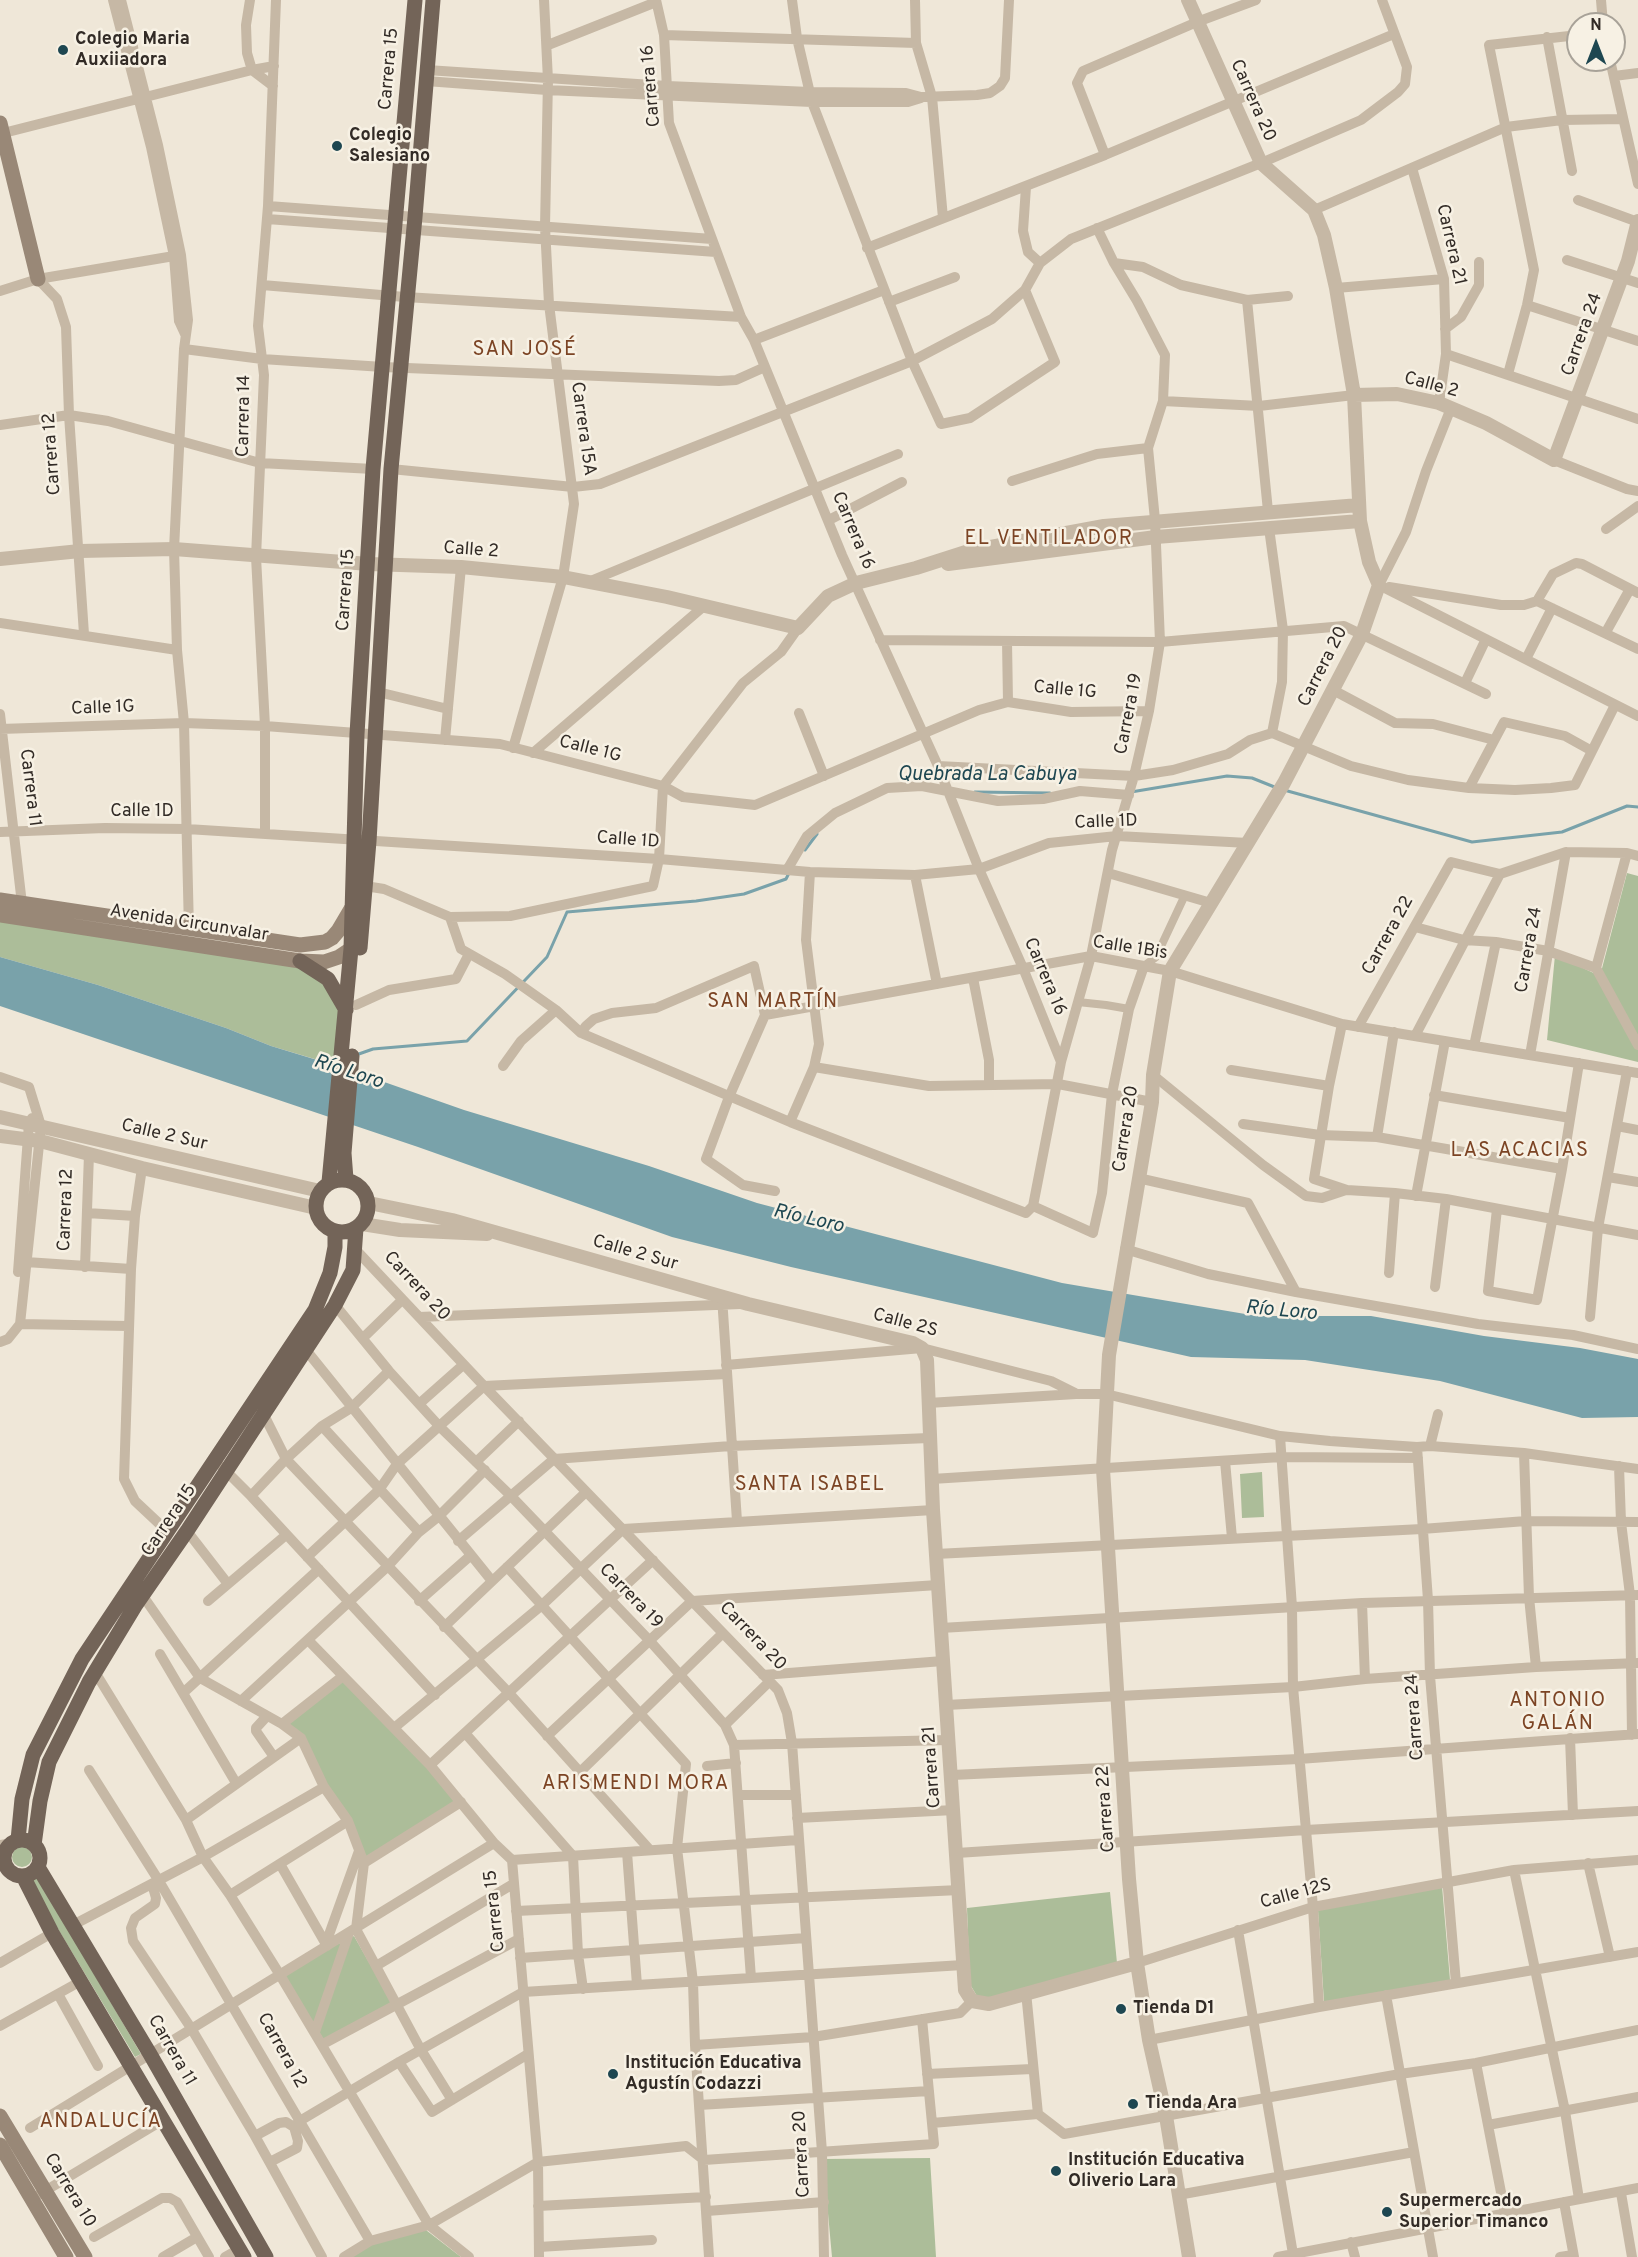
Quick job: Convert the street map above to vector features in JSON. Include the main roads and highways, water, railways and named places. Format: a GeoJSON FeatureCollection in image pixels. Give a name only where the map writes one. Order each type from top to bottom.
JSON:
{"type":"FeatureCollection","features":[{"type":"Feature","properties":{"kind":"main road","name":"Carrera 15"},"geometry":{"type":"LineString","coordinates":[[351,1013],[352,838],[373,469],[397,222],[415,0]]}},
{"type":"Feature","properties":{"kind":"main road","name":"Carrera 15"},"geometry":{"type":"LineString","coordinates":[[325,1187],[338,1151],[361,934],[369,841],[391,469],[415,223],[433,0]]}},
{"type":"Feature","properties":{"kind":"main road","name":"Carrera 12"},"geometry":{"type":"LineString","coordinates":[[0,165],[25,262],[38,279],[1,130]]}},
{"type":"Feature","properties":{"kind":"main road","name":"Avenida Circunvalar"},"geometry":{"type":"LineString","coordinates":[[0,900],[300,945],[325,942],[332,938],[351,909]]}},
{"type":"Feature","properties":{"kind":"main road","name":"Avenida Circunvalar"},"geometry":{"type":"LineString","coordinates":[[0,915],[300,962],[324,962],[339,957],[351,949]]}},
{"type":"Feature","properties":{"kind":"main road"},"geometry":{"type":"LineString","coordinates":[[351,949],[361,934]]}},
{"type":"Feature","properties":{"kind":"main road"},"geometry":{"type":"LineString","coordinates":[[300,962],[328,979],[351,1013]]}},
{"type":"Feature","properties":{"kind":"main road","name":"Carrera 15"},"geometry":{"type":"LineString","coordinates":[[338,1151],[346,1179]]}},
{"type":"Feature","properties":{"kind":"main road"},"geometry":{"type":"LineString","coordinates":[[346,1179],[362,1187],[369,1203],[369,1211],[359,1226],[348,1232],[335,1231],[323,1224],[316,1208],[325,1187],[346,1179]]}},
{"type":"Feature","properties":{"kind":"main road","name":"Carrera 15"},"geometry":{"type":"LineString","coordinates":[[34,1845],[40,1801],[49,1762],[95,1672],[335,1305],[353,1270],[359,1226]]}},
{"type":"Feature","properties":{"kind":"main road","name":"Carrera 15"},"geometry":{"type":"LineString","coordinates":[[8,1844],[33,1755],[82,1659],[212,1461],[315,1310],[330,1273],[335,1247],[335,1231]]}},
{"type":"Feature","properties":{"kind":"main road"},"geometry":{"type":"LineString","coordinates":[[30,1841],[34,1845],[40,1855],[38,1867],[29,1875],[11,1873],[2,1863],[8,1844],[30,1841]]}},
{"type":"Feature","properties":{"kind":"main road","name":"Carrera 11"},"geometry":{"type":"LineString","coordinates":[[38,1867],[150,2054],[266,2257]]}},
{"type":"Feature","properties":{"kind":"main road"},"geometry":{"type":"LineString","coordinates":[[23,1876],[52,1933],[163,2120],[236,2254]]}},
{"type":"Feature","properties":{"kind":"main road","name":"Carrera 10"},"geometry":{"type":"LineString","coordinates":[[0,2115],[66,2257]]}},
{"type":"Feature","properties":{"kind":"main road","name":"Carrera 10"},"geometry":{"type":"LineString","coordinates":[[0,2145],[85,2257]]}},
{"type":"Feature","properties":{"kind":"water","name":"Río Loro"},"geometry":{"type":"Polygon","coordinates":[[[0,957],[98,985],[226,1028],[271,1046],[350,1070],[464,1110],[649,1166],[757,1203],[1062,1283],[1257,1316],[1371,1316],[1638,1359],[1638,1417],[1582,1418],[1440,1381],[1305,1360],[1191,1357],[791,1267],[672,1237],[418,1147],[0,1006],[0,957]]]}},
{"type":"Feature","properties":{"kind":"waterway","name":"Quebrada La Cabuya"},"geometry":{"type":"LineString","coordinates":[[1131,792],[1227,776],[1252,778],[1277,788]]}},
{"type":"Feature","properties":{"kind":"waterway","name":"Quebrada La Cabuya"},"geometry":{"type":"LineString","coordinates":[[1284,790],[1472,842],[1562,832],[1627,806],[1638,807]]}},
{"type":"Feature","properties":{"kind":"waterway","name":"Quebrada La Cabuya"},"geometry":{"type":"LineString","coordinates":[[975,792],[1050,793]]}},
{"type":"Feature","properties":{"kind":"waterway","name":"Quebrada La Cabuya"},"geometry":{"type":"LineString","coordinates":[[805,850],[817,834]]}},
{"type":"Feature","properties":{"kind":"waterway","name":"Quebrada La Cabuya"},"geometry":{"type":"LineString","coordinates":[[356,1055],[373,1049],[467,1041],[547,957],[567,912],[696,901],[744,894],[786,879],[789,873]]}},
{"type":"Feature","properties":{"kind":"place","name":"Colegio Maria Auxiiadora"},"geometry":{"type":"Point","coordinates":[63,50]}},
{"type":"Feature","properties":{"kind":"place","name":"Colegio Salesiano"},"geometry":{"type":"Point","coordinates":[337,146]}},
{"type":"Feature","properties":{"kind":"place","name":"Tienda D1"},"geometry":{"type":"Point","coordinates":[1121,2009]}},
{"type":"Feature","properties":{"kind":"place","name":"Institución Educativa Agustín Codazzi"},"geometry":{"type":"Point","coordinates":[613,2074]}},
{"type":"Feature","properties":{"kind":"place","name":"Tienda Ara"},"geometry":{"type":"Point","coordinates":[1133,2104]}},
{"type":"Feature","properties":{"kind":"place","name":"Institución Educativa Oliverio Lara"},"geometry":{"type":"Point","coordinates":[1056,2171]}},
{"type":"Feature","properties":{"kind":"place","name":"Supermercado Superior Timanco"},"geometry":{"type":"Point","coordinates":[1387,2212]}},
{"type":"Feature","properties":{"kind":"district","name":"SAN JOSÉ"},"geometry":{"type":"Point","coordinates":[525,351]}},
{"type":"Feature","properties":{"kind":"district","name":"EL VENTILADOR"},"geometry":{"type":"Point","coordinates":[1049,540]}},
{"type":"Feature","properties":{"kind":"district","name":"SAN MARTÍN"},"geometry":{"type":"Point","coordinates":[773,1003]}},
{"type":"Feature","properties":{"kind":"district","name":"LAS ACACIAS"},"geometry":{"type":"Point","coordinates":[1520,1152]}},
{"type":"Feature","properties":{"kind":"district","name":"SANTA ISABEL"},"geometry":{"type":"Point","coordinates":[810,1486]}},
{"type":"Feature","properties":{"kind":"district","name":"ANTONIO GALÁN"},"geometry":{"type":"Point","coordinates":[1558,1714]}},
{"type":"Feature","properties":{"kind":"district","name":"ARISMENDI MORA"},"geometry":{"type":"Point","coordinates":[636,1785]}},
{"type":"Feature","properties":{"kind":"district","name":"ANDALUCÍA"},"geometry":{"type":"Point","coordinates":[101,2123]}}]}
